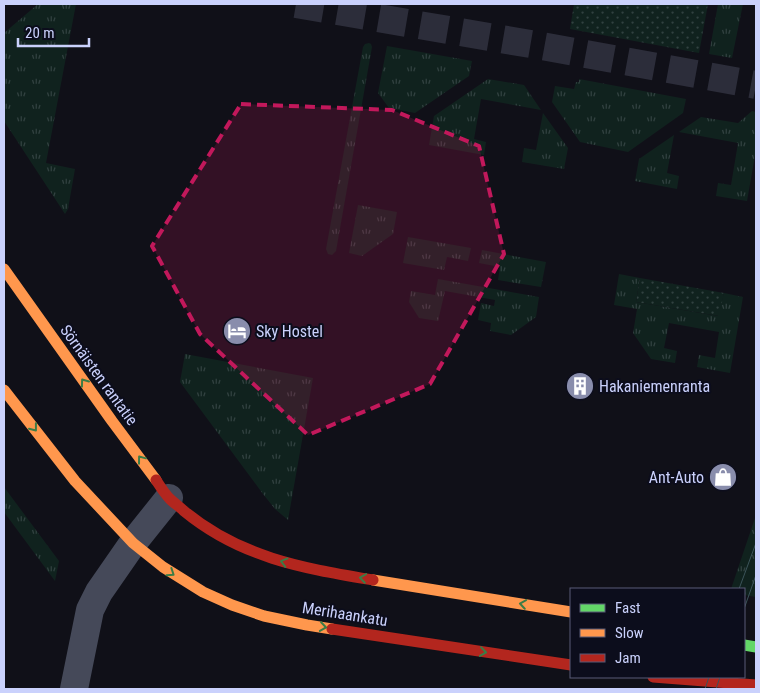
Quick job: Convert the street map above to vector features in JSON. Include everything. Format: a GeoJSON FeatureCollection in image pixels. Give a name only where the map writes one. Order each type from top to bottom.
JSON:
{"type":"FeatureCollection","features":[{"type":"Feature","properties":{"kind":"main road","name":"Sörnäisten rantatie"},"geometry":{"type":"LineString","coordinates":[[4,270],[169,498]]}},
{"type":"Feature","properties":{"kind":"main road"},"geometry":{"type":"LineString","coordinates":[[4,390],[75,481],[133,542]]}},
{"type":"Feature","properties":{"kind":"main road"},"geometry":{"type":"LineString","coordinates":[[169,498],[200,524],[225,539],[247,550],[272,559],[332,573],[570,612]]}},
{"type":"Feature","properties":{"kind":"main road","name":"Merihaankatu"},"geometry":{"type":"LineString","coordinates":[[133,542],[163,567],[204,592],[232,605],[264,616],[307,625],[570,665]]}},
{"type":"Feature","properties":{"kind":"main road"},"geometry":{"type":"LineString","coordinates":[[666,678],[756,685]]}},
{"type":"Feature","properties":{"kind":"street"},"geometry":{"type":"LineString","coordinates":[[74,689],[90,610],[99,592],[133,542],[169,498]]}},
{"type":"Feature","properties":{"kind":"highlighted area"},"geometry":{"type":"Polygon","coordinates":[[[241,104],[392,110],[479,146],[504,254],[430,384],[308,435],[200,334],[152,246],[241,104]]]}},
{"type":"Feature","properties":{"kind":"green space"},"geometry":{"type":"Polygon","coordinates":[[[38,4],[76,4],[46,163],[75,169],[68,209],[65,214],[4,121],[4,33],[38,4]]]}},
{"type":"Feature","properties":{"kind":"green space"},"geometry":{"type":"Polygon","coordinates":[[[574,4],[708,4],[699,53],[570,29],[574,4]]]}},
{"type":"Feature","properties":{"kind":"green space"},"geometry":{"type":"Polygon","coordinates":[[[718,4],[743,4],[732,58],[709,54],[718,4]]]}},
{"type":"Feature","properties":{"kind":"green space"},"geometry":{"type":"Polygon","coordinates":[[[369,43],[372,47],[336,251],[332,255],[328,254],[326,249],[363,47],[369,43]]]}},
{"type":"Feature","properties":{"kind":"green space"},"geometry":{"type":"Polygon","coordinates":[[[387,46],[472,61],[469,76],[415,113],[389,108],[378,93],[387,46]]]}},
{"type":"Feature","properties":{"kind":"green space"},"geometry":{"type":"Polygon","coordinates":[[[488,79],[524,85],[541,110],[481,99],[474,139],[486,142],[484,155],[429,145],[434,116],[488,79]]]}},
{"type":"Feature","properties":{"kind":"green space"},"geometry":{"type":"Polygon","coordinates":[[[579,79],[686,99],[683,113],[628,152],[580,142],[552,102],[555,86],[574,89],[579,79]]]}},
{"type":"Feature","properties":{"kind":"green space"},"geometry":{"type":"Polygon","coordinates":[[[752,111],[756,112],[756,150],[747,201],[716,196],[718,183],[731,185],[738,143],[679,132],[701,117],[738,123],[752,111]]]}},
{"type":"Feature","properties":{"kind":"green space"},"geometry":{"type":"Polygon","coordinates":[[[543,113],[568,148],[564,169],[522,162],[524,148],[536,150],[543,113]]]}},
{"type":"Feature","properties":{"kind":"green space"},"geometry":{"type":"Polygon","coordinates":[[[674,135],[667,173],[679,176],[677,189],[635,181],[639,159],[674,135]]]}},
{"type":"Feature","properties":{"kind":"green space"},"geometry":{"type":"Polygon","coordinates":[[[358,205],[397,212],[393,234],[362,256],[349,253],[358,205]]]}},
{"type":"Feature","properties":{"kind":"green space"},"geometry":{"type":"Polygon","coordinates":[[[408,237],[471,248],[468,261],[447,257],[444,270],[403,263],[408,237]]]}},
{"type":"Feature","properties":{"kind":"green space"},"geometry":{"type":"Polygon","coordinates":[[[482,250],[546,262],[541,287],[498,280],[500,267],[479,263],[482,250]]]}},
{"type":"Feature","properties":{"kind":"green space"},"geometry":{"type":"Polygon","coordinates":[[[619,274],[640,278],[636,302],[718,316],[724,293],[743,297],[730,373],[697,367],[699,355],[715,358],[719,332],[669,323],[664,348],[677,351],[675,363],[651,359],[633,333],[637,309],[614,305],[619,274]]]}},
{"type":"Feature","properties":{"kind":"green space"},"geometry":{"type":"Polygon","coordinates":[[[640,278],[724,293],[719,316],[636,302],[640,278]]]}},
{"type":"Feature","properties":{"kind":"green space"},"geometry":{"type":"Polygon","coordinates":[[[438,279],[539,297],[536,317],[511,335],[490,331],[491,323],[478,320],[481,303],[494,306],[495,300],[445,291],[438,321],[419,318],[409,302],[411,291],[435,295],[438,279]]]}},
{"type":"Feature","properties":{"kind":"green space"},"geometry":{"type":"Polygon","coordinates":[[[185,354],[313,378],[288,520],[275,509],[263,494],[180,382],[185,354]]]}},
{"type":"Feature","properties":{"kind":"green space"},"geometry":{"type":"Polygon","coordinates":[[[4,487],[59,561],[55,581],[4,512],[4,487]]]}},
{"type":"Feature","properties":{"kind":"green space"},"geometry":{"type":"Polygon","coordinates":[[[756,515],[756,597],[745,595],[745,588],[731,588],[756,515]]]}},
{"type":"Feature","properties":{"kind":"tunnel"},"geometry":{"type":"LineString","coordinates":[[296,4],[756,85]]}},
{"type":"Feature","properties":{"kind":"tram line"},"geometry":{"type":"LineString","coordinates":[[739,588],[756,543]]}},
{"type":"Feature","properties":{"kind":"tram line"},"geometry":{"type":"LineString","coordinates":[[745,606],[756,575]]}},
{"type":"Feature","properties":{"kind":"tram line"},"geometry":{"type":"LineString","coordinates":[[705,689],[709,678]]}},
{"type":"Feature","properties":{"kind":"tram line"},"geometry":{"type":"LineString","coordinates":[[716,689],[720,678]]}},
{"type":"Feature","properties":{"kind":"traffic: fast"},"geometry":{"type":"LineString","coordinates":[[745,645],[756,647]]}},
{"type":"Feature","properties":{"kind":"traffic: slow"},"geometry":{"type":"LineString","coordinates":[[4,269],[156,480]]}},
{"type":"Feature","properties":{"kind":"traffic: slow"},"geometry":{"type":"LineString","coordinates":[[4,390],[75,481],[133,543],[163,567],[203,592],[232,605],[264,616],[332,629]]}},
{"type":"Feature","properties":{"kind":"traffic: slow"},"geometry":{"type":"LineString","coordinates":[[373,580],[570,612]]}},
{"type":"Feature","properties":{"kind":"traffic: jam"},"geometry":{"type":"LineString","coordinates":[[156,480],[168,497],[184,511],[228,540],[274,559],[322,571],[373,580]]}},
{"type":"Feature","properties":{"kind":"traffic: jam"},"geometry":{"type":"LineString","coordinates":[[332,629],[570,665]]}},
{"type":"Feature","properties":{"kind":"traffic: jam"},"geometry":{"type":"LineString","coordinates":[[666,678],[756,685]]}},
{"type":"Feature","properties":{"kind":"place","name":"Sky Hostel"},"geometry":{"type":"Point","coordinates":[237,331]}},
{"type":"Feature","properties":{"kind":"place","name":"Hakaniemenranta"},"geometry":{"type":"Point","coordinates":[580,386]}},
{"type":"Feature","properties":{"kind":"place","name":"Ant-Auto"},"geometry":{"type":"Point","coordinates":[723,477]}}]}
